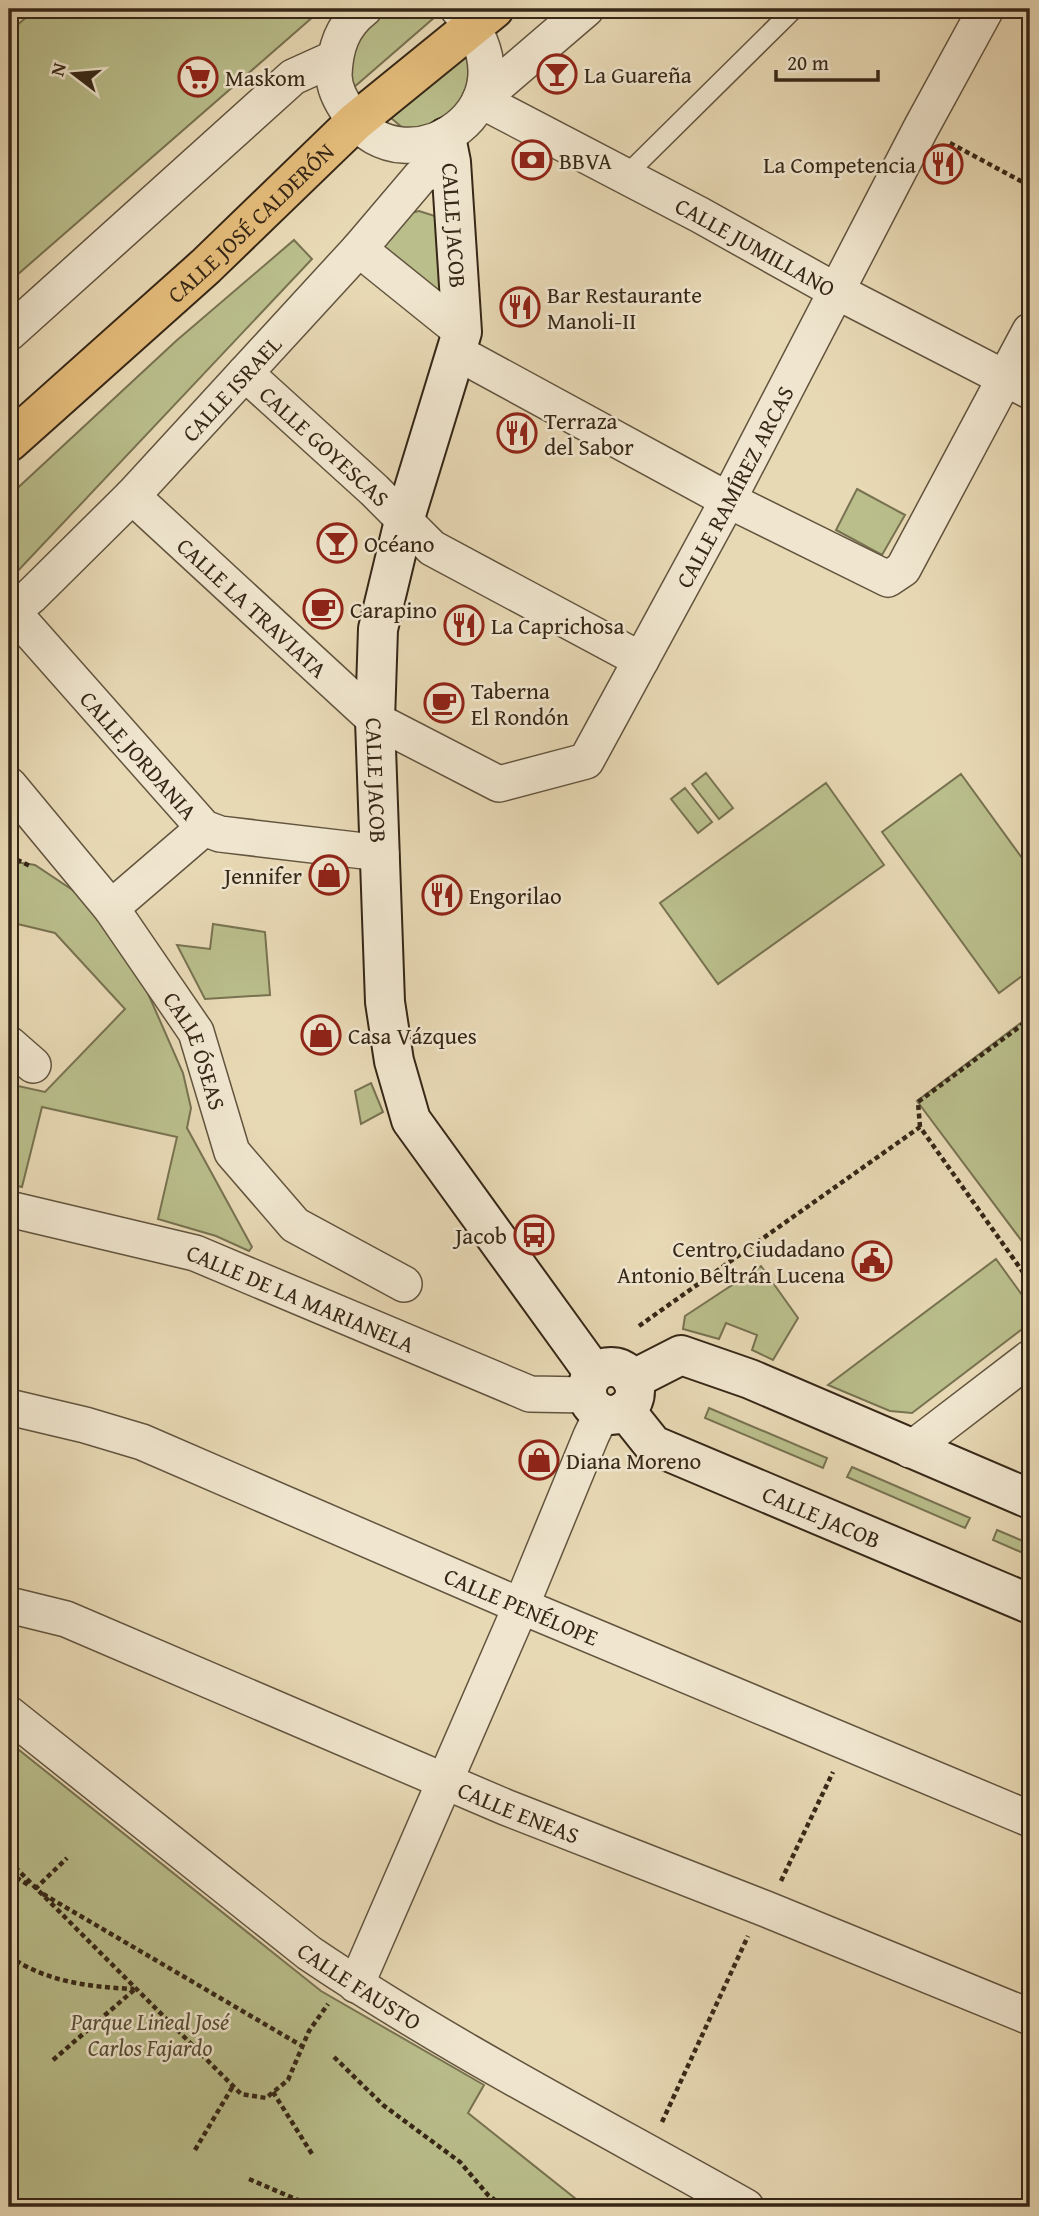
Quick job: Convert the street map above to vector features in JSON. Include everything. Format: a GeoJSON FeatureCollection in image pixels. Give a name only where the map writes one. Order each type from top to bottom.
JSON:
{"type":"FeatureCollection","features":[{"type":"Feature","properties":{"kind":"main road","name":"CALLE JOSÉ CALDERÓN"},"geometry":{"type":"LineString","coordinates":[[12,432],[206,266],[355,122],[475,14]]}},
{"type":"Feature","properties":{"kind":"street"},"geometry":{"type":"LineString","coordinates":[[363,9],[341,36],[335,58],[334,81],[342,103],[355,122],[374,137],[398,144],[423,144],[449,149],[480,100],[487,75],[475,14]]}},
{"type":"Feature","properties":{"kind":"street"},"geometry":{"type":"LineString","coordinates":[[480,100],[586,9]]}},
{"type":"Feature","properties":{"kind":"street","name":"CALLE RAMÍREZ ARCAS"},"geometry":{"type":"LineString","coordinates":[[376,720],[499,784],[586,761],[728,500],[921,128],[986,9]]}},
{"type":"Feature","properties":{"kind":"street"},"geometry":{"type":"LineString","coordinates":[[9,333],[293,77],[335,58]]}},
{"type":"Feature","properties":{"kind":"street","name":"CALLE JUMILLANO"},"geometry":{"type":"LineString","coordinates":[[480,100],[700,215],[836,291],[1018,385]]}},
{"type":"Feature","properties":{"kind":"street","name":"CALLE ISRAEL"},"geometry":{"type":"LineString","coordinates":[[10,610],[32,596],[132,496],[359,249],[421,176],[449,149]]}},
{"type":"Feature","properties":{"kind":"street","name":"CALLE JACOB"},"geometry":{"type":"LineString","coordinates":[[449,149],[459,342],[404,521],[378,629],[376,720],[385,1002],[394,1060],[411,1120],[608,1394],[653,1445],[1030,1604]]}},
{"type":"Feature","properties":{"kind":"street"},"geometry":{"type":"LineString","coordinates":[[359,249],[459,342],[728,500],[888,579],[902,569],[1018,385],[1030,331]]}},
{"type":"Feature","properties":{"kind":"street","name":"CALLE GOYESCAS"},"geometry":{"type":"LineString","coordinates":[[245,373],[374,490],[432,548],[641,660]]}},
{"type":"Feature","properties":{"kind":"street","name":"CALLE LA TRAVIATA"},"geometry":{"type":"LineString","coordinates":[[132,496],[376,720]]}},
{"type":"Feature","properties":{"kind":"street","name":"CALLE JORDANIA"},"geometry":{"type":"LineString","coordinates":[[10,610],[204,828],[220,834],[381,853]]}},
{"type":"Feature","properties":{"kind":"street","name":"CALLE ÓSEAS"},"geometry":{"type":"LineString","coordinates":[[9,785],[111,908],[196,1032],[232,1152],[295,1225],[404,1284]]}},
{"type":"Feature","properties":{"kind":"street"},"geometry":{"type":"LineString","coordinates":[[111,908],[204,828]]}},
{"type":"Feature","properties":{"kind":"street","name":"CALLE DE LA MARIANELA"},"geometry":{"type":"LineString","coordinates":[[9,1209],[195,1252],[530,1394],[608,1394]]}},
{"type":"Feature","properties":{"kind":"street"},"geometry":{"type":"LineString","coordinates":[[351,1981],[445,1781],[521,1606],[608,1394],[681,1355],[750,1379],[910,1450],[1030,1499]]}},
{"type":"Feature","properties":{"kind":"street"},"geometry":{"type":"LineString","coordinates":[[910,1450],[1030,1358]]}},
{"type":"Feature","properties":{"kind":"street","name":"CALLE PENÉLOPE"},"geometry":{"type":"LineString","coordinates":[[9,1407],[142,1442],[521,1606],[1030,1819]]}},
{"type":"Feature","properties":{"kind":"street","name":"CALLE ENEAS"},"geometry":{"type":"LineString","coordinates":[[9,1605],[66,1619],[445,1781],[1030,2017]]}},
{"type":"Feature","properties":{"kind":"street","name":"CALLE FAUSTO"},"geometry":{"type":"LineString","coordinates":[[9,1714],[309,1953],[501,2070],[746,2207]]}},
{"type":"Feature","properties":{"kind":"lane"},"geometry":{"type":"LineString","coordinates":[[625,176],[794,9]]}},
{"type":"Feature","properties":{"kind":"path"},"geometry":{"type":"LineString","coordinates":[[921,128],[1030,186]]}},
{"type":"Feature","properties":{"kind":"path"},"geometry":{"type":"LineString","coordinates":[[1030,1019],[918,1102],[920,1127],[1030,1282]]}},
{"type":"Feature","properties":{"kind":"path"},"geometry":{"type":"LineString","coordinates":[[639,1326],[920,1127]]}},
{"type":"Feature","properties":{"kind":"path"},"geometry":{"type":"LineString","coordinates":[[781,1882],[828,1781]]}},
{"type":"Feature","properties":{"kind":"path"},"geometry":{"type":"LineString","coordinates":[[35,1889],[67,1858]]}},
{"type":"Feature","properties":{"kind":"path"},"geometry":{"type":"LineString","coordinates":[[9,1861],[241,2094],[266,2098],[288,2080],[309,2031],[351,1981]]}},
{"type":"Feature","properties":{"kind":"path"},"geometry":{"type":"LineString","coordinates":[[9,1873],[302,2046]]}},
{"type":"Feature","properties":{"kind":"path"},"geometry":{"type":"LineString","coordinates":[[648,2152],[750,1931]]}},
{"type":"Feature","properties":{"kind":"path"},"geometry":{"type":"LineString","coordinates":[[9,1956],[24,1966],[55,1979],[96,1987],[135,1989]]}},
{"type":"Feature","properties":{"kind":"path"},"geometry":{"type":"LineString","coordinates":[[53,2060],[135,1989]]}},
{"type":"Feature","properties":{"kind":"path"},"geometry":{"type":"LineString","coordinates":[[334,2057],[383,2105],[460,2162],[488,2195],[504,2207]]}},
{"type":"Feature","properties":{"kind":"path"},"geometry":{"type":"LineString","coordinates":[[195,2150],[233,2086]]}},
{"type":"Feature","properties":{"kind":"path"},"geometry":{"type":"LineString","coordinates":[[272,2092],[312,2154]]}},
{"type":"Feature","properties":{"kind":"path"},"geometry":{"type":"LineString","coordinates":[[249,2179],[314,2207]]}},
{"type":"Feature","properties":{"kind":"path"},"geometry":{"type":"LineString","coordinates":[[368,2207],[443,2204],[459,2207]]}},
{"type":"Feature","properties":{"kind":"green space"},"geometry":{"type":"Polygon","coordinates":[[[36,9],[322,9],[9,282],[9,32],[36,9]]]}},
{"type":"Feature","properties":{"kind":"green space"},"geometry":{"type":"Polygon","coordinates":[[[392,9],[425,9],[436,16],[353,88],[348,70],[348,56],[375,19],[392,9]]]}},
{"type":"Feature","properties":{"kind":"green space"},"geometry":{"type":"Polygon","coordinates":[[[461,53],[472,65],[469,90],[452,116],[423,131],[404,129],[391,118],[461,53]]]}},
{"type":"Feature","properties":{"kind":"green space"},"geometry":{"type":"Polygon","coordinates":[[[419,211],[438,217],[443,295],[383,253],[383,244],[411,213],[419,211]]]}},
{"type":"Feature","properties":{"kind":"green space"},"geometry":{"type":"Polygon","coordinates":[[[294,240],[312,259],[14,575],[9,575],[9,496],[176,341],[294,240]]]}},
{"type":"Feature","properties":{"kind":"green space"},"geometry":{"type":"Polygon","coordinates":[[[857,489],[905,515],[882,555],[836,530],[857,489]]]}},
{"type":"Feature","properties":{"kind":"green space"},"geometry":{"type":"Polygon","coordinates":[[[706,773],[733,808],[719,819],[692,784],[706,773]]]}},
{"type":"Feature","properties":{"kind":"green space"},"geometry":{"type":"Polygon","coordinates":[[[961,774],[1030,869],[1030,970],[999,993],[882,832],[961,774]]]}},
{"type":"Feature","properties":{"kind":"green space"},"geometry":{"type":"Polygon","coordinates":[[[826,783],[884,865],[718,984],[660,903],[826,783]]]}},
{"type":"Feature","properties":{"kind":"green space"},"geometry":{"type":"Polygon","coordinates":[[[685,788],[712,822],[698,833],[671,799],[685,788]]]}},
{"type":"Feature","properties":{"kind":"green space"},"geometry":{"type":"Polygon","coordinates":[[[9,861],[35,865],[101,909],[146,989],[183,1073],[191,1108],[187,1128],[252,1247],[249,1251],[216,1236],[158,1219],[177,1137],[42,1107],[22,1187],[9,1184],[9,1084],[45,1092],[125,1009],[55,933],[9,922],[9,861]]]}},
{"type":"Feature","properties":{"kind":"green space"},"geometry":{"type":"Polygon","coordinates":[[[213,924],[265,932],[270,995],[205,999],[177,945],[210,949],[213,924]]]}},
{"type":"Feature","properties":{"kind":"green space"},"geometry":{"type":"Polygon","coordinates":[[[1030,1016],[1030,1252],[917,1101],[1030,1016]]]}},
{"type":"Feature","properties":{"kind":"green space"},"geometry":{"type":"Polygon","coordinates":[[[371,1083],[383,1112],[361,1124],[355,1091],[371,1083]]]}},
{"type":"Feature","properties":{"kind":"green space"},"geometry":{"type":"Polygon","coordinates":[[[996,1259],[1030,1306],[1030,1323],[912,1413],[890,1411],[828,1385],[996,1259]]]}},
{"type":"Feature","properties":{"kind":"green space"},"geometry":{"type":"Polygon","coordinates":[[[761,1266],[798,1318],[773,1360],[752,1350],[757,1335],[726,1323],[719,1339],[683,1329],[685,1316],[761,1266]]]}},
{"type":"Feature","properties":{"kind":"green space"},"geometry":{"type":"Polygon","coordinates":[[[709,1408],[827,1458],[823,1468],[705,1418],[709,1408]]]}},
{"type":"Feature","properties":{"kind":"green space"},"geometry":{"type":"Polygon","coordinates":[[[852,1467],[970,1518],[965,1528],[847,1477],[852,1467]]]}},
{"type":"Feature","properties":{"kind":"green space"},"geometry":{"type":"Polygon","coordinates":[[[997,1530],[1030,1544],[1030,1556],[993,1540],[997,1530]]]}},
{"type":"Feature","properties":{"kind":"green space","name":"Parque Lineal José Carlos Fajardo"},"geometry":{"type":"Polygon","coordinates":[[[9,1742],[321,1991],[484,2085],[468,2113],[586,2207],[28,2207],[9,2196],[9,1742]]]}},
{"type":"Feature","properties":{"kind":"place","name":"La Guareña"},"geometry":{"type":"Point","coordinates":[557,74]}},
{"type":"Feature","properties":{"kind":"place","name":"Maskom"},"geometry":{"type":"Point","coordinates":[198,77]}},
{"type":"Feature","properties":{"kind":"place","name":"BBVA"},"geometry":{"type":"Point","coordinates":[532,160]}},
{"type":"Feature","properties":{"kind":"place","name":"La Competencia"},"geometry":{"type":"Point","coordinates":[943,164]}},
{"type":"Feature","properties":{"kind":"place","name":"Bar Restaurante Manoli-II"},"geometry":{"type":"Point","coordinates":[520,307]}},
{"type":"Feature","properties":{"kind":"place","name":"Terraza del Sabor"},"geometry":{"type":"Point","coordinates":[517,433]}},
{"type":"Feature","properties":{"kind":"place","name":"Océano"},"geometry":{"type":"Point","coordinates":[337,543]}},
{"type":"Feature","properties":{"kind":"place","name":"Carapino"},"geometry":{"type":"Point","coordinates":[323,609]}},
{"type":"Feature","properties":{"kind":"place","name":"La Caprichosa"},"geometry":{"type":"Point","coordinates":[464,625]}},
{"type":"Feature","properties":{"kind":"place","name":"Taberna El Rondón"},"geometry":{"type":"Point","coordinates":[444,703]}},
{"type":"Feature","properties":{"kind":"place","name":"Jennifer"},"geometry":{"type":"Point","coordinates":[329,875]}},
{"type":"Feature","properties":{"kind":"place","name":"Engorilao"},"geometry":{"type":"Point","coordinates":[442,895]}},
{"type":"Feature","properties":{"kind":"place","name":"Casa Vázques"},"geometry":{"type":"Point","coordinates":[321,1035]}},
{"type":"Feature","properties":{"kind":"place","name":"Jacob"},"geometry":{"type":"Point","coordinates":[534,1235]}},
{"type":"Feature","properties":{"kind":"place","name":"Centro Ciudadano Antonio Beltrán Lucena"},"geometry":{"type":"Point","coordinates":[872,1261]}},
{"type":"Feature","properties":{"kind":"place","name":"Diana Moreno"},"geometry":{"type":"Point","coordinates":[539,1460]}}]}
